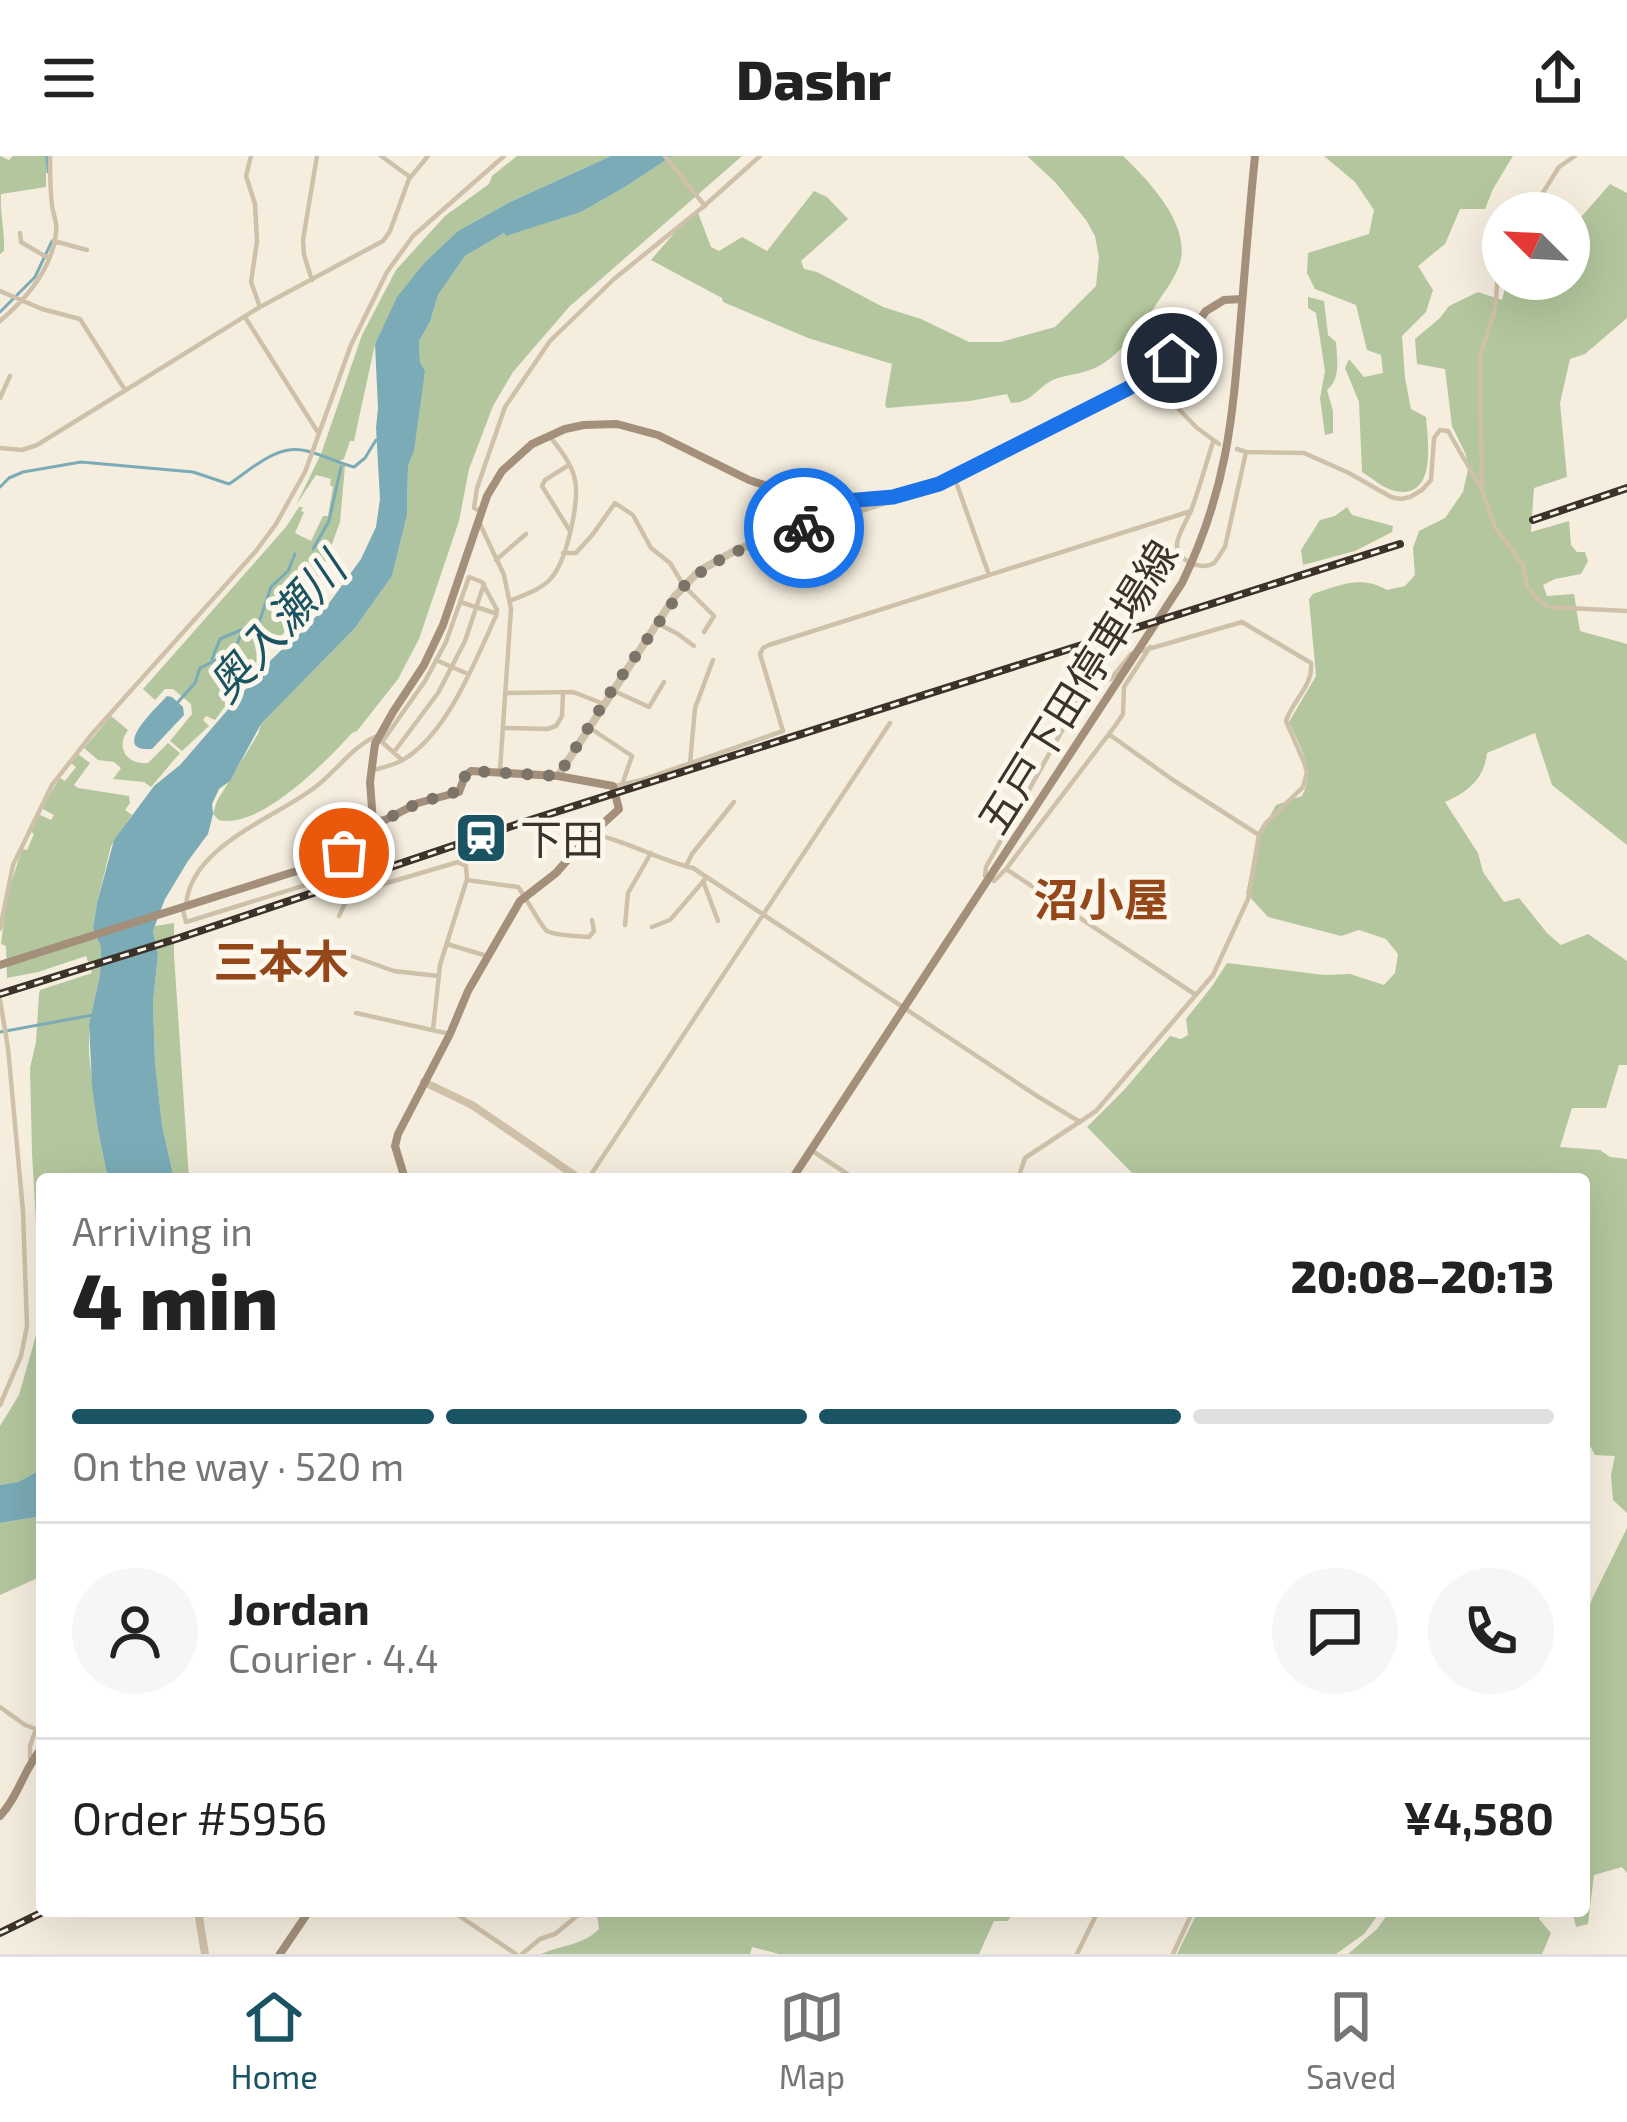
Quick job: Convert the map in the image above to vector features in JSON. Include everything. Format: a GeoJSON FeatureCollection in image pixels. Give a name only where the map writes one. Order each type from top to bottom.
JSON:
{"type":"FeatureCollection","features":[{"type":"Feature","properties":{"kind":"main road","name":"五戸下田停車場線"},"geometry":{"type":"LineString","coordinates":[[796,1173],[1182,583],[1202,542],[1228,452],[1236,394],[1255,156]]}},
{"type":"Feature","properties":{"kind":"main road"},"geometry":{"type":"LineString","coordinates":[[0,965],[322,863],[368,834],[373,822],[370,771],[380,736],[443,626],[478,516],[494,483],[532,444],[584,425],[633,427],[773,490],[836,502],[904,495],[955,477],[1148,377],[1172,358],[1206,311],[1224,300],[1242,299]]}},
{"type":"Feature","properties":{"kind":"main road"},"geometry":{"type":"LineString","coordinates":[[373,822],[425,800],[455,794],[467,773],[500,771],[618,785],[619,809],[556,873],[525,895],[487,956],[396,1142],[404,1173]]}},
{"type":"Feature","properties":{"kind":"main road"},"geometry":{"type":"LineString","coordinates":[[0,1816],[36,1756]]}},
{"type":"Feature","properties":{"kind":"main road"},"geometry":{"type":"LineString","coordinates":[[280,1954],[305,1917]]}},
{"type":"Feature","properties":{"kind":"street"},"geometry":{"type":"LineString","coordinates":[[0,321],[24,301],[55,241],[50,156]]}},
{"type":"Feature","properties":{"kind":"street"},"geometry":{"type":"LineString","coordinates":[[251,156],[246,176],[255,204],[257,241],[251,282],[260,307]]}},
{"type":"Feature","properties":{"kind":"street"},"geometry":{"type":"LineString","coordinates":[[312,280],[303,240],[317,156]]}},
{"type":"Feature","properties":{"kind":"street"},"geometry":{"type":"LineString","coordinates":[[381,156],[410,177]]}},
{"type":"Feature","properties":{"kind":"street"},"geometry":{"type":"LineString","coordinates":[[0,448],[22,450],[37,445],[260,307],[383,241],[410,177],[428,156]]}},
{"type":"Feature","properties":{"kind":"street"},"geometry":{"type":"LineString","coordinates":[[0,929],[13,865],[52,785],[276,524],[305,472],[356,332],[398,255],[432,218],[504,156]]}},
{"type":"Feature","properties":{"kind":"street"},"geometry":{"type":"LineString","coordinates":[[665,156],[704,203]]}},
{"type":"Feature","properties":{"kind":"street"},"geometry":{"type":"LineString","coordinates":[[500,771],[510,602],[474,508],[496,428],[550,341],[601,291],[760,156]]}},
{"type":"Feature","properties":{"kind":"street"},"geometry":{"type":"LineString","coordinates":[[1542,192],[1559,167],[1575,156]]}},
{"type":"Feature","properties":{"kind":"street"},"geometry":{"type":"LineString","coordinates":[[20,233],[21,242],[48,258]]}},
{"type":"Feature","properties":{"kind":"street"},"geometry":{"type":"LineString","coordinates":[[55,241],[87,250]]}},
{"type":"Feature","properties":{"kind":"street"},"geometry":{"type":"LineString","coordinates":[[383,241],[398,255]]}},
{"type":"Feature","properties":{"kind":"street"},"geometry":{"type":"LineString","coordinates":[[0,291],[80,319],[125,390]]}},
{"type":"Feature","properties":{"kind":"street"},"geometry":{"type":"LineString","coordinates":[[1482,490],[1480,360],[1496,300]]}},
{"type":"Feature","properties":{"kind":"street"},"geometry":{"type":"LineString","coordinates":[[245,316],[319,434]]}},
{"type":"Feature","properties":{"kind":"street"},"geometry":{"type":"LineString","coordinates":[[0,398],[10,376]]}},
{"type":"Feature","properties":{"kind":"street"},"geometry":{"type":"LineString","coordinates":[[1148,377],[1216,443],[1177,550],[1186,561],[1209,566],[1225,547],[1246,452]]}},
{"type":"Feature","properties":{"kind":"street"},"geometry":{"type":"LineString","coordinates":[[1238,449],[1304,453],[1400,499],[1422,490],[1431,480],[1434,438],[1444,429],[1482,490],[1495,527],[1523,566],[1527,586],[1536,598],[1549,607],[1568,610],[1627,611]]}},
{"type":"Feature","properties":{"kind":"street"},"geometry":{"type":"LineString","coordinates":[[370,771],[402,760],[429,736],[452,706],[496,612],[552,577],[570,531],[576,487],[569,465],[549,435]]}},
{"type":"Feature","properties":{"kind":"street"},"geometry":{"type":"LineString","coordinates":[[569,465],[542,486],[570,531]]}},
{"type":"Feature","properties":{"kind":"street"},"geometry":{"type":"LineString","coordinates":[[955,477],[989,575]]}},
{"type":"Feature","properties":{"kind":"street"},"geometry":{"type":"LineString","coordinates":[[558,776],[657,623],[699,572],[723,556],[904,495]]}},
{"type":"Feature","properties":{"kind":"street"},"geometry":{"type":"LineString","coordinates":[[836,502],[839,518]]}},
{"type":"Feature","properties":{"kind":"street"},"geometry":{"type":"LineString","coordinates":[[825,521],[836,502]]}},
{"type":"Feature","properties":{"kind":"street"},"geometry":{"type":"LineString","coordinates":[[563,553],[576,553],[619,503],[633,514],[644,538],[670,563],[684,586],[714,616],[704,632]]}},
{"type":"Feature","properties":{"kind":"street"},"geometry":{"type":"LineString","coordinates":[[618,785],[783,731],[760,654],[763,648],[1191,511]]}},
{"type":"Feature","properties":{"kind":"street"},"geometry":{"type":"LineString","coordinates":[[496,560],[526,534]]}},
{"type":"Feature","properties":{"kind":"street"},"geometry":{"type":"LineString","coordinates":[[402,760],[382,742],[436,660],[469,577],[484,584],[496,612]]}},
{"type":"Feature","properties":{"kind":"street"},"geometry":{"type":"LineString","coordinates":[[393,752],[434,700],[452,667],[484,584]]}},
{"type":"Feature","properties":{"kind":"street"},"geometry":{"type":"LineString","coordinates":[[460,602],[496,612]]}},
{"type":"Feature","properties":{"kind":"street"},"geometry":{"type":"LineString","coordinates":[[1020,1173],[1025,1158],[1096,1111],[1213,975],[1248,899],[1259,835],[1303,787],[1307,773],[1286,722],[1310,680],[1311,664],[1242,622],[1150,647],[1130,654],[1111,679],[1082,695],[986,867],[984,874],[989,879],[997,879],[1006,869],[1123,714],[1124,686],[1150,647]]}},
{"type":"Feature","properties":{"kind":"street"},"geometry":{"type":"LineString","coordinates":[[657,623],[694,646]]}},
{"type":"Feature","properties":{"kind":"street"},"geometry":{"type":"LineString","coordinates":[[448,636],[464,643]]}},
{"type":"Feature","properties":{"kind":"street"},"geometry":{"type":"LineString","coordinates":[[436,660],[468,674]]}},
{"type":"Feature","properties":{"kind":"street"},"geometry":{"type":"LineString","coordinates":[[690,764],[695,708],[712,660]]}},
{"type":"Feature","properties":{"kind":"street"},"geometry":{"type":"LineString","coordinates":[[612,690],[649,707],[664,682]]}},
{"type":"Feature","properties":{"kind":"street"},"geometry":{"type":"LineString","coordinates":[[420,690],[434,700]]}},
{"type":"Feature","properties":{"kind":"street"},"geometry":{"type":"LineString","coordinates":[[507,694],[563,692],[604,704]]}},
{"type":"Feature","properties":{"kind":"street"},"geometry":{"type":"LineString","coordinates":[[505,728],[556,726],[562,716],[563,692]]}},
{"type":"Feature","properties":{"kind":"street"},"geometry":{"type":"LineString","coordinates":[[401,717],[414,726]]}},
{"type":"Feature","properties":{"kind":"street"},"geometry":{"type":"LineString","coordinates":[[588,1173],[890,723]]}},
{"type":"Feature","properties":{"kind":"street"},"geometry":{"type":"LineString","coordinates":[[590,728],[632,756],[618,785]]}},
{"type":"Feature","properties":{"kind":"street"},"geometry":{"type":"LineString","coordinates":[[1109,734],[1259,835]]}},
{"type":"Feature","properties":{"kind":"street"},"geometry":{"type":"LineString","coordinates":[[348,872],[186,922],[181,907],[211,856],[311,790],[359,747],[380,736]]}},
{"type":"Feature","properties":{"kind":"street"},"geometry":{"type":"LineString","coordinates":[[687,866],[734,802]]}},
{"type":"Feature","properties":{"kind":"street"},"geometry":{"type":"LineString","coordinates":[[593,834],[687,866],[1080,1122]]}},
{"type":"Feature","properties":{"kind":"street"},"geometry":{"type":"LineString","coordinates":[[344,853],[353,893]]}},
{"type":"Feature","properties":{"kind":"street"},"geometry":{"type":"LineString","coordinates":[[625,926],[628,893],[651,853]]}},
{"type":"Feature","properties":{"kind":"street"},"geometry":{"type":"LineString","coordinates":[[339,916],[353,893],[458,862],[466,866],[467,880],[438,976],[433,1030]]}},
{"type":"Feature","properties":{"kind":"street"},"geometry":{"type":"LineString","coordinates":[[1006,869],[1197,995]]}},
{"type":"Feature","properties":{"kind":"street"},"geometry":{"type":"LineString","coordinates":[[705,879],[718,921]]}},
{"type":"Feature","properties":{"kind":"street"},"geometry":{"type":"LineString","coordinates":[[652,927],[670,920],[705,879]]}},
{"type":"Feature","properties":{"kind":"street"},"geometry":{"type":"LineString","coordinates":[[467,880],[514,885],[548,931],[589,937],[594,931],[592,920]]}},
{"type":"Feature","properties":{"kind":"street"},"geometry":{"type":"LineString","coordinates":[[446,944],[487,956]]}},
{"type":"Feature","properties":{"kind":"street"},"geometry":{"type":"LineString","coordinates":[[332,949],[394,971],[438,976]]}},
{"type":"Feature","properties":{"kind":"street"},"geometry":{"type":"LineString","coordinates":[[0,1000],[23,1211],[27,1326],[21,1356],[0,1405]]}},
{"type":"Feature","properties":{"kind":"street"},"geometry":{"type":"LineString","coordinates":[[356,1013],[450,1034]]}},
{"type":"Feature","properties":{"kind":"street"},"geometry":{"type":"LineString","coordinates":[[424,1082],[472,1105],[575,1173]]}},
{"type":"Feature","properties":{"kind":"street"},"geometry":{"type":"LineString","coordinates":[[811,1150],[846,1173]]}},
{"type":"Feature","properties":{"kind":"street"},"geometry":{"type":"LineString","coordinates":[[0,1707],[36,1729]]}},
{"type":"Feature","properties":{"kind":"street"},"geometry":{"type":"LineString","coordinates":[[32,1762],[30,1746],[36,1735]]}},
{"type":"Feature","properties":{"kind":"street"},"geometry":{"type":"LineString","coordinates":[[199,1917],[205,1954]]}},
{"type":"Feature","properties":{"kind":"street"},"geometry":{"type":"LineString","coordinates":[[461,1917],[519,1954],[576,1917]]}},
{"type":"Feature","properties":{"kind":"street"},"geometry":{"type":"LineString","coordinates":[[1077,1954],[1095,1917]]}},
{"type":"Feature","properties":{"kind":"street"},"geometry":{"type":"LineString","coordinates":[[1173,1954],[1190,1917]]}},
{"type":"Feature","properties":{"kind":"green space"},"geometry":{"type":"Polygon","coordinates":[[[0,156],[9,160],[46,156],[46,187],[1,194],[4,251],[0,254],[0,156]]]}},
{"type":"Feature","properties":{"kind":"green space"},"geometry":{"type":"Polygon","coordinates":[[[517,156],[611,156],[458,231],[425,262],[397,298],[375,344],[354,441],[339,461],[321,454],[362,335],[396,270],[445,216],[517,156]]]}},
{"type":"Feature","properties":{"kind":"green space"},"geometry":{"type":"Polygon","coordinates":[[[672,156],[742,156],[569,307],[513,372],[493,406],[469,469],[459,521],[419,639],[398,679],[357,731],[291,791],[253,815],[219,820],[213,814],[217,801],[261,724],[355,628],[392,576],[407,515],[408,466],[425,371],[419,341],[438,295],[465,256],[504,233],[581,212],[672,156]]]}},
{"type":"Feature","properties":{"kind":"green space"},"geometry":{"type":"Polygon","coordinates":[[[1027,156],[1123,156],[1172,216],[1182,245],[1173,278],[1131,338],[1104,363],[1051,381],[1018,402],[1011,403],[1007,394],[887,408],[892,364],[808,338],[723,302],[651,260],[698,213],[711,247],[719,251],[742,237],[767,251],[814,191],[827,197],[848,219],[801,261],[804,269],[969,342],[1001,342],[1055,327],[1096,286],[1095,236],[1055,182],[1027,156]]]}},
{"type":"Feature","properties":{"kind":"green space"},"geometry":{"type":"Polygon","coordinates":[[[1324,156],[1513,156],[1492,192],[1482,192],[1482,209],[1460,209],[1445,244],[1418,266],[1433,290],[1426,312],[1402,336],[1411,409],[1426,417],[1428,453],[1424,478],[1408,491],[1391,490],[1362,472],[1359,402],[1345,368],[1349,359],[1364,377],[1383,373],[1381,355],[1367,350],[1356,305],[1315,289],[1307,273],[1308,253],[1369,234],[1374,210],[1355,182],[1324,156]]]}},
{"type":"Feature","properties":{"kind":"green space"},"geometry":{"type":"Polygon","coordinates":[[[1610,184],[1627,193],[1627,318],[1585,354],[1570,359],[1560,403],[1567,477],[1534,488],[1531,532],[1569,521],[1571,545],[1585,552],[1588,561],[1581,574],[1543,585],[1547,596],[1574,594],[1580,631],[1627,644],[1627,845],[1552,785],[1535,733],[1487,753],[1474,784],[1445,802],[1504,902],[1519,898],[1561,945],[1588,934],[1627,961],[1627,1065],[1619,1065],[1606,1108],[1572,1108],[1560,1147],[1600,1150],[1627,1159],[1627,1513],[1613,1500],[1615,1456],[1595,1455],[1590,1446],[1590,1173],[1132,1173],[1087,1127],[1170,1036],[1181,1039],[1188,1035],[1186,1019],[1227,963],[1350,974],[1384,985],[1395,973],[1398,954],[1386,939],[1359,930],[1341,936],[1268,917],[1246,893],[1259,836],[1276,805],[1302,796],[1306,786],[1305,759],[1289,722],[1316,676],[1309,599],[1350,583],[1387,590],[1405,586],[1415,575],[1413,548],[1419,531],[1445,518],[1463,492],[1466,455],[1452,426],[1445,369],[1417,364],[1415,339],[1449,306],[1478,292],[1482,300],[1590,300],[1590,207],[1610,184]]]}},
{"type":"Feature","properties":{"kind":"green space"},"geometry":{"type":"Polygon","coordinates":[[[1308,297],[1324,301],[1328,335],[1336,342],[1336,374],[1327,390],[1333,433],[1325,435],[1320,398],[1325,371],[1316,313],[1308,308],[1308,297]]]}},
{"type":"Feature","properties":{"kind":"green space"},"geometry":{"type":"Polygon","coordinates":[[[320,456],[345,466],[340,522],[321,574],[301,614],[215,720],[206,716],[203,720],[209,726],[182,751],[170,741],[192,714],[191,704],[173,689],[165,689],[155,700],[143,689],[299,507],[304,512],[295,533],[311,541],[323,516],[328,516],[331,479],[316,475],[296,505],[320,456]]]}},
{"type":"Feature","properties":{"kind":"green space"},"geometry":{"type":"Polygon","coordinates":[[[1347,507],[1352,515],[1393,526],[1392,532],[1355,551],[1303,565],[1301,550],[1320,520],[1347,507]]]}},
{"type":"Feature","properties":{"kind":"green space"},"geometry":{"type":"Polygon","coordinates":[[[111,716],[128,730],[123,749],[134,761],[148,763],[168,743],[180,753],[151,787],[113,779],[121,768],[98,760],[84,748],[111,716]]]}},
{"type":"Feature","properties":{"kind":"green space"},"geometry":{"type":"Polygon","coordinates":[[[78,754],[90,763],[74,785],[129,796],[125,810],[132,815],[111,846],[93,928],[101,947],[89,1054],[107,1173],[36,1173],[36,1223],[30,1068],[39,994],[92,973],[86,956],[7,978],[6,946],[1,944],[7,896],[22,849],[27,850],[38,814],[51,820],[54,815],[41,808],[60,778],[65,781],[76,767],[71,763],[78,754]]]}},
{"type":"Feature","properties":{"kind":"green space"},"geometry":{"type":"Polygon","coordinates":[[[174,923],[189,1173],[173,1173],[162,1125],[155,1062],[155,926],[174,923]]]}},
{"type":"Feature","properties":{"kind":"green space"},"geometry":{"type":"Polygon","coordinates":[[[36,1335],[36,1472],[0,1485],[0,1426],[19,1395],[36,1335]]]}},
{"type":"Feature","properties":{"kind":"green space"},"geometry":{"type":"Polygon","coordinates":[[[36,1517],[36,1579],[0,1595],[0,1523],[36,1517]]]}},
{"type":"Feature","properties":{"kind":"green space"},"geometry":{"type":"Polygon","coordinates":[[[1627,1528],[1627,1873],[1622,1867],[1594,1875],[1590,1908],[1590,1605],[1627,1528]]]}},
{"type":"Feature","properties":{"kind":"green space"},"geometry":{"type":"Polygon","coordinates":[[[597,1917],[1010,1917],[994,1921],[979,1954],[779,1954],[752,1947],[750,1954],[541,1954],[579,1942],[599,1929],[597,1917]]]}},
{"type":"Feature","properties":{"kind":"green space"},"geometry":{"type":"Polygon","coordinates":[[[1195,1917],[1377,1917],[1364,1934],[1336,1954],[1177,1954],[1195,1917]]]}},
{"type":"Feature","properties":{"kind":"green space"},"geometry":{"type":"Polygon","coordinates":[[[1386,1917],[1540,1917],[1551,1933],[1542,1954],[1348,1954],[1386,1917]]]}},
{"type":"Feature","properties":{"kind":"green space"},"geometry":{"type":"Polygon","coordinates":[[[1574,1917],[1589,1917],[1588,1924],[1576,1927],[1574,1917]]]}},
{"type":"Feature","properties":{"kind":"water"},"geometry":{"type":"Polygon","coordinates":[[[611,156],[672,156],[581,212],[504,233],[465,256],[438,295],[419,341],[425,371],[408,466],[407,515],[392,576],[355,628],[261,724],[230,781],[219,789],[208,834],[165,899],[153,931],[158,954],[153,1002],[155,1062],[173,1173],[107,1173],[92,1085],[89,1024],[100,975],[101,947],[93,928],[114,840],[154,786],[180,765],[270,661],[327,606],[361,559],[376,527],[380,499],[375,344],[397,297],[425,262],[458,231],[611,156]]]}},
{"type":"Feature","properties":{"kind":"water"},"geometry":{"type":"Polygon","coordinates":[[[167,696],[183,707],[184,715],[152,749],[140,748],[135,736],[167,696]]]}},
{"type":"Feature","properties":{"kind":"water"},"geometry":{"type":"Polygon","coordinates":[[[36,1472],[36,1517],[0,1523],[0,1485],[36,1472]]]}},
{"type":"Feature","properties":{"kind":"waterway"},"geometry":{"type":"LineString","coordinates":[[47,156],[48,172]]}},
{"type":"Feature","properties":{"kind":"waterway"},"geometry":{"type":"LineString","coordinates":[[0,312],[35,277],[52,241]]}},
{"type":"Feature","properties":{"kind":"waterway"},"geometry":{"type":"LineString","coordinates":[[0,487],[23,472],[81,462],[193,472],[229,484],[285,451],[307,451],[354,467],[376,440]]}},
{"type":"Feature","properties":{"kind":"waterway","name":"奥入瀬川"},"geometry":{"type":"LineString","coordinates":[[313,549],[329,521],[341,467]]}},
{"type":"Feature","properties":{"kind":"waterway","name":"奥入瀬川"},"geometry":{"type":"LineString","coordinates":[[178,702],[195,683],[200,668],[234,651],[243,630],[259,623],[271,587],[288,571],[295,554]]}},
{"type":"Feature","properties":{"kind":"waterway","name":"奥入瀬川"},"geometry":{"type":"LineString","coordinates":[[212,659],[220,639],[241,630]]}},
{"type":"Feature","properties":{"kind":"waterway"},"geometry":{"type":"LineString","coordinates":[[0,1032],[93,1015]]}},
{"type":"Feature","properties":{"kind":"railway"},"geometry":{"type":"LineString","coordinates":[[1533,520],[1627,488]]}},
{"type":"Feature","properties":{"kind":"railway"},"geometry":{"type":"LineString","coordinates":[[0,994],[1400,544]]}},
{"type":"Feature","properties":{"kind":"railway"},"geometry":{"type":"LineString","coordinates":[[0,1933],[36,1915]]}},
{"type":"Feature","properties":{"kind":"way so far"},"geometry":{"type":"LineString","coordinates":[[344,853],[368,834],[373,822],[455,794],[471,771],[558,776],[684,586],[723,556],[804,528]]}},
{"type":"Feature","properties":{"kind":"place","name":"下田"},"geometry":{"type":"Point","coordinates":[481,838]}},
{"type":"Feature","properties":{"kind":"district","name":"沼小屋"},"geometry":{"type":"Point","coordinates":[1101,898]}},
{"type":"Feature","properties":{"kind":"district","name":"三本木"},"geometry":{"type":"Point","coordinates":[281,960]}},
{"type":"Feature","properties":{"kind":"route"},"geometry":{"type":"LineString","coordinates":[[804,528],[825,521],[834,502],[893,497],[955,477],[1127,389],[1172,358]]}}]}
